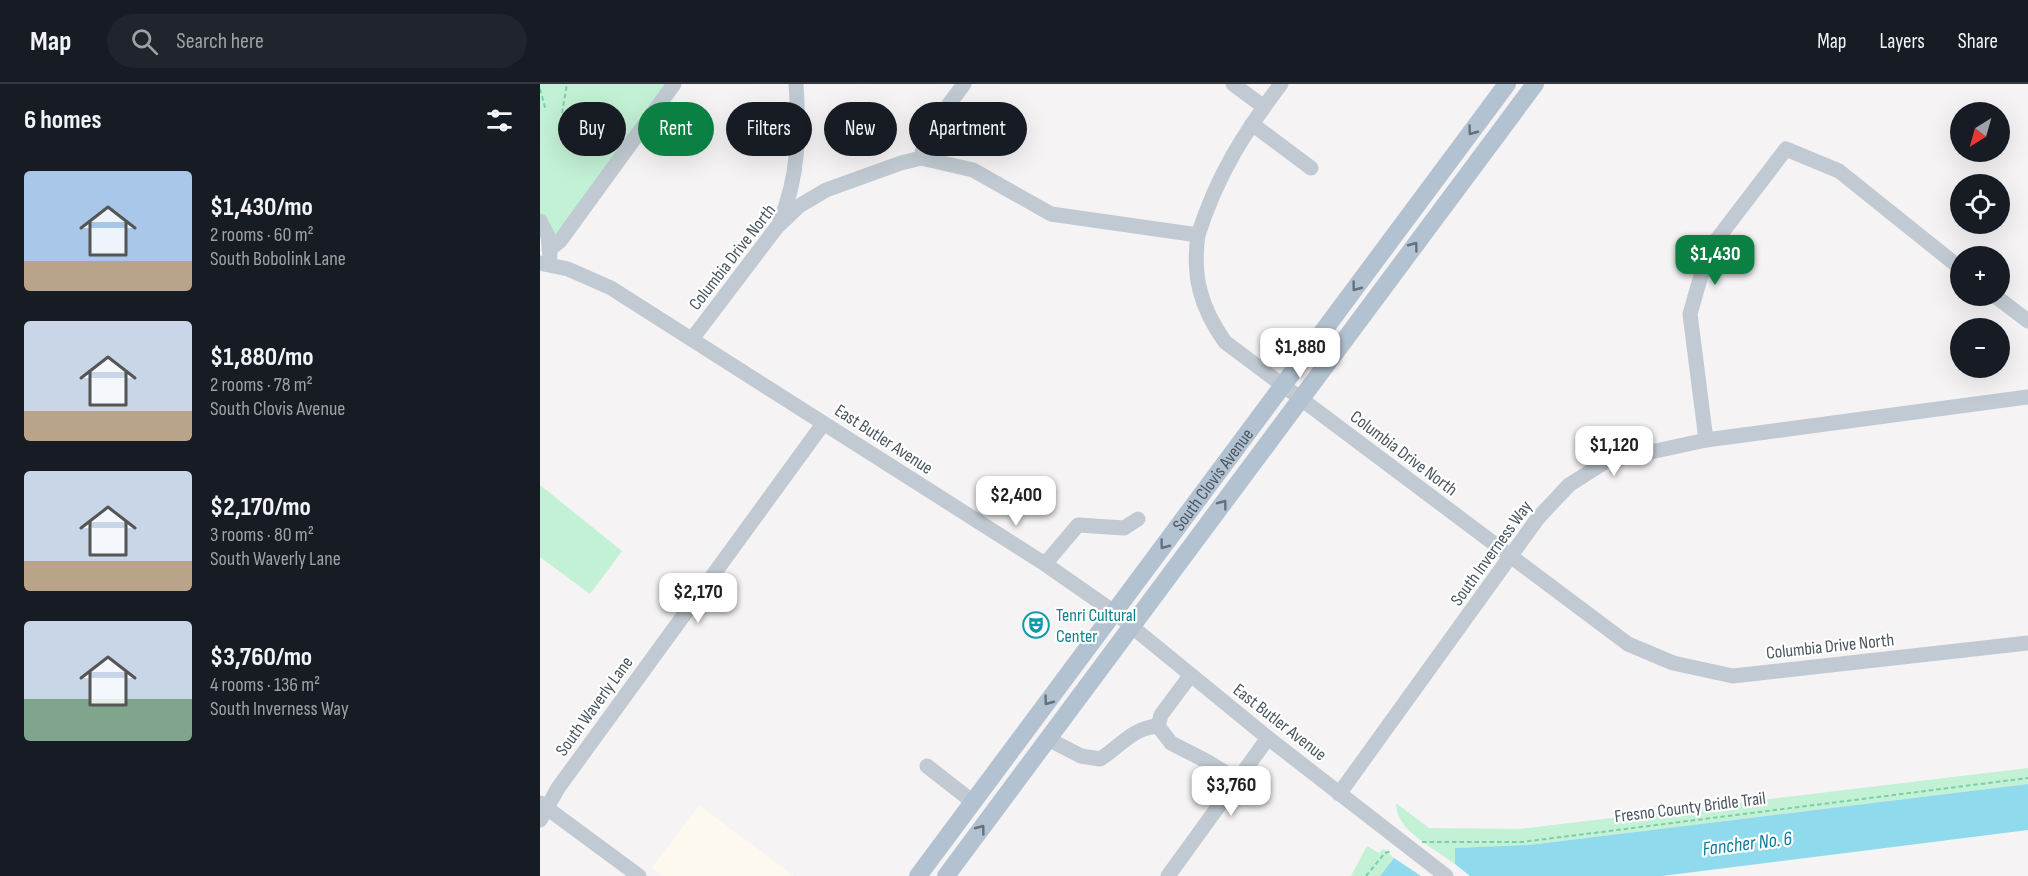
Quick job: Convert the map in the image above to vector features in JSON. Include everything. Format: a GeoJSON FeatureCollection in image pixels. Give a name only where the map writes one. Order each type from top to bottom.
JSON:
{"type":"FeatureCollection","features":[{"type":"Feature","properties":{"kind":"main road","name":"South Clovis Avenue"},"geometry":{"type":"LineString","coordinates":[[918,876],[1507,84]]}},
{"type":"Feature","properties":{"kind":"main road","name":"South Clovis Avenue"},"geometry":{"type":"LineString","coordinates":[[946,876],[1535,84]]}},
{"type":"Feature","properties":{"kind":"street"},"geometry":{"type":"LineString","coordinates":[[545,255],[560,241],[674,84]]}},
{"type":"Feature","properties":{"kind":"street"},"geometry":{"type":"LineString","coordinates":[[777,227],[794,182],[797,144],[796,84]]}},
{"type":"Feature","properties":{"kind":"street"},"geometry":{"type":"LineString","coordinates":[[921,158],[926,135],[964,84]]}},
{"type":"Feature","properties":{"kind":"street"},"geometry":{"type":"LineString","coordinates":[[1233,84],[1264,107]]}},
{"type":"Feature","properties":{"kind":"street"},"geometry":{"type":"LineString","coordinates":[[1198,235],[1217,182],[1252,124],[1281,84]]}},
{"type":"Feature","properties":{"kind":"street"},"geometry":{"type":"LineString","coordinates":[[1252,124],[1311,168]]}},
{"type":"Feature","properties":{"kind":"street"},"geometry":{"type":"LineString","coordinates":[[1706,440],[1690,314],[1693,303],[1708,251],[1786,149],[1839,171],[1950,260]]}},
{"type":"Feature","properties":{"kind":"street","name":"Columbia Drive North"},"geometry":{"type":"LineString","coordinates":[[692,339],[777,227],[799,206],[826,190],[921,158],[973,170],[1051,213],[1198,235],[1195,260],[1197,284],[1203,306],[1214,326],[1233,349],[1628,644],[1674,663],[1733,676],[2028,643]]}},
{"type":"Feature","properties":{"kind":"street"},"geometry":{"type":"LineString","coordinates":[[540,221],[547,232],[545,255]]}},
{"type":"Feature","properties":{"kind":"street","name":"East Butler Avenue"},"geometry":{"type":"LineString","coordinates":[[545,255],[611,288],[1045,564],[1114,612],[1190,676],[1446,876]]}},
{"type":"Feature","properties":{"kind":"street"},"geometry":{"type":"LineString","coordinates":[[2008,306],[2028,321]]}},
{"type":"Feature","properties":{"kind":"street","name":"South Inverness Way"},"geometry":{"type":"LineString","coordinates":[[1339,794],[1538,518],[1569,486],[1605,462],[1706,440],[2028,397]]}},
{"type":"Feature","properties":{"kind":"street","name":"South Waverly Lane"},"geometry":{"type":"LineString","coordinates":[[542,810],[823,424]]}},
{"type":"Feature","properties":{"kind":"street"},"geometry":{"type":"LineString","coordinates":[[1045,564],[1078,525],[1124,528],[1138,519]]}},
{"type":"Feature","properties":{"kind":"street"},"geometry":{"type":"LineString","coordinates":[[1158,726],[1161,715],[1190,676]]}},
{"type":"Feature","properties":{"kind":"street"},"geometry":{"type":"LineString","coordinates":[[1048,739],[1081,756],[1100,759],[1112,752],[1126,737],[1144,727],[1158,726]]}},
{"type":"Feature","properties":{"kind":"street"},"geometry":{"type":"LineString","coordinates":[[1158,726],[1171,743],[1237,780]]}},
{"type":"Feature","properties":{"kind":"street"},"geometry":{"type":"LineString","coordinates":[[1168,876],[1268,738]]}},
{"type":"Feature","properties":{"kind":"street"},"geometry":{"type":"LineString","coordinates":[[927,766],[973,802]]}},
{"type":"Feature","properties":{"kind":"street"},"geometry":{"type":"LineString","coordinates":[[542,810],[639,876]]}},
{"type":"Feature","properties":{"kind":"path"},"geometry":{"type":"LineString","coordinates":[[564,102],[567,84]]}},
{"type":"Feature","properties":{"kind":"path"},"geometry":{"type":"LineString","coordinates":[[540,89],[546,111]]}},
{"type":"Feature","properties":{"kind":"path","name":"Fresno County Bridle Trail"},"geometry":{"type":"LineString","coordinates":[[1366,876],[1385,853],[1419,842],[1522,842],[2028,778]]}},
{"type":"Feature","properties":{"kind":"shaded area"},"geometry":{"type":"Polygon","coordinates":[[[699,805],[794,876],[663,876],[652,868],[699,805]]]}},
{"type":"Feature","properties":{"kind":"green space"},"geometry":{"type":"Polygon","coordinates":[[[540,84],[680,84],[665,102],[638,102],[638,135],[626,149],[626,102],[558,102],[558,156],[620,156],[556,234],[540,231],[540,84]]]}},
{"type":"Feature","properties":{"kind":"green space"},"geometry":{"type":"Polygon","coordinates":[[[540,485],[622,551],[590,594],[540,557],[540,485]]]}},
{"type":"Feature","properties":{"kind":"green space"},"geometry":{"type":"Polygon","coordinates":[[[2028,768],[2028,784],[1529,845],[1456,848],[1455,864],[1409,830],[1397,813],[1396,803],[1429,828],[1520,829],[2028,768]]]}},
{"type":"Feature","properties":{"kind":"green space"},"geometry":{"type":"Polygon","coordinates":[[[1367,846],[1379,853],[1384,849],[1394,858],[1380,876],[1351,876],[1367,846]]]}},
{"type":"Feature","properties":{"kind":"water","name":"Fancher No. 6"},"geometry":{"type":"Polygon","coordinates":[[[2028,784],[2028,830],[1662,876],[1470,876],[1455,864],[1455,848],[1529,845],[2028,784]]]}},
{"type":"Feature","properties":{"kind":"water"},"geometry":{"type":"Polygon","coordinates":[[[1394,858],[1421,876],[1380,876],[1394,858]]]}},
{"type":"Feature","properties":{"kind":"place","name":"Tenri Cultural Center"},"geometry":{"type":"Point","coordinates":[1036,625]}}]}
